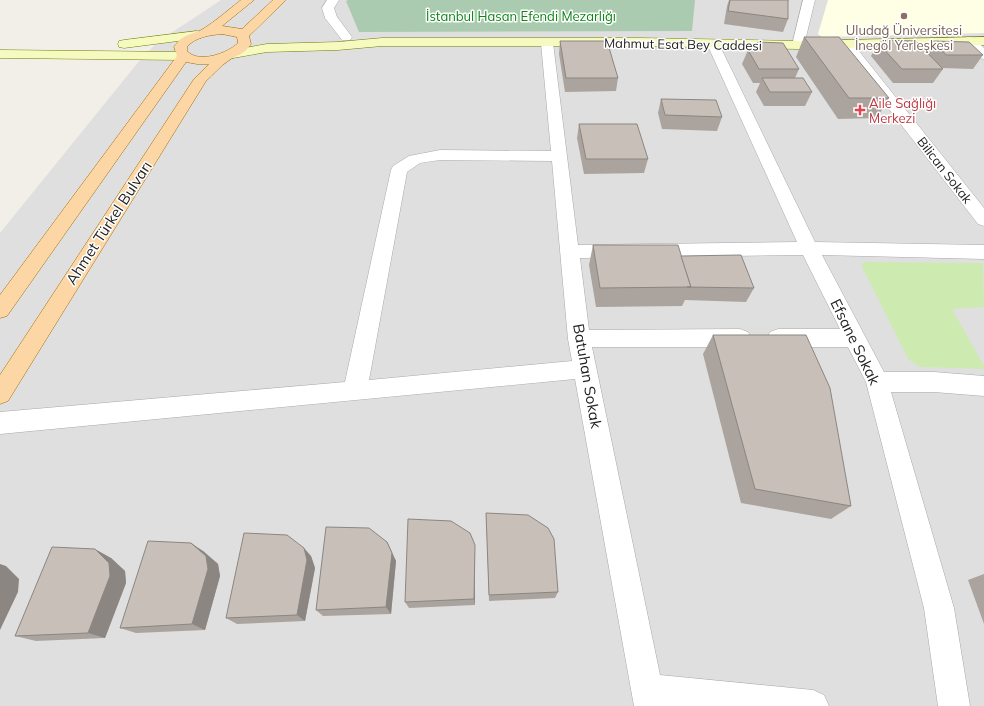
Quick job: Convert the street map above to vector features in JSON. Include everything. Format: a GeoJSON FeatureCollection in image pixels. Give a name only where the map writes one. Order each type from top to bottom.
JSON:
{"type":"FeatureCollection","features":[{"type":"Feature","properties":{"kind":"main road"},"geometry":{"type":"LineString","coordinates":[[184,56],[180,52],[180,48],[183,43],[202,33],[248,0]]}},
{"type":"Feature","properties":{"kind":"main road"},"geometry":{"type":"LineString","coordinates":[[244,37],[280,0]]}},
{"type":"Feature","properties":{"kind":"main road"},"geometry":{"type":"LineString","coordinates":[[27,54],[229,31],[244,37],[346,37],[382,42]]}},
{"type":"Feature","properties":{"kind":"main road","name":"Ahmet Türkel Bulvarı"},"geometry":{"type":"LineString","coordinates":[[0,394],[201,79],[245,44],[244,37]]}},
{"type":"Feature","properties":{"kind":"main road","name":"Mahmut Esat Bey Caddesi"},"geometry":{"type":"LineString","coordinates":[[382,42],[639,42],[798,45],[984,40]]}},
{"type":"Feature","properties":{"kind":"main road"},"geometry":{"type":"LineString","coordinates":[[0,54],[184,56],[202,60],[267,48],[338,46],[382,42]]}},
{"type":"Feature","properties":{"kind":"main road"},"geometry":{"type":"LineString","coordinates":[[0,310],[184,56]]}},
{"type":"Feature","properties":{"kind":"street"},"geometry":{"type":"LineString","coordinates":[[333,0],[328,8],[330,18],[346,37]]}},
{"type":"Feature","properties":{"kind":"street"},"geometry":{"type":"LineString","coordinates":[[798,45],[809,0]]}},
{"type":"Feature","properties":{"kind":"street"},"geometry":{"type":"LineString","coordinates":[[969,41],[984,55]]}},
{"type":"Feature","properties":{"kind":"street","name":"Batuhan Sokak"},"geometry":{"type":"LineString","coordinates":[[547,43],[579,339],[649,698]]}},
{"type":"Feature","properties":{"kind":"street","name":"Efsane Sokak"},"geometry":{"type":"LineString","coordinates":[[713,44],[809,248],[877,382],[939,608],[954,706]]}},
{"type":"Feature","properties":{"kind":"street","name":"Bilican Sokak"},"geometry":{"type":"LineString","coordinates":[[846,44],[984,220]]}},
{"type":"Feature","properties":{"kind":"street"},"geometry":{"type":"LineString","coordinates":[[355,391],[399,170],[415,159],[440,154],[560,156]]}},
{"type":"Feature","properties":{"kind":"street"},"geometry":{"type":"LineString","coordinates":[[570,252],[809,248],[984,252]]}},
{"type":"Feature","properties":{"kind":"street"},"geometry":{"type":"LineString","coordinates":[[579,339],[854,338]]}},
{"type":"Feature","properties":{"kind":"street"},"geometry":{"type":"LineString","coordinates":[[0,423],[585,369]]}},
{"type":"Feature","properties":{"kind":"street"},"geometry":{"type":"LineString","coordinates":[[877,382],[934,382],[984,386]]}},
{"type":"Feature","properties":{"kind":"street"},"geometry":{"type":"LineString","coordinates":[[649,698],[813,706]]}},
{"type":"Feature","properties":{"kind":"shaded area"},"geometry":{"type":"Polygon","coordinates":[[[221,0],[984,0],[984,706],[0,706],[0,233],[144,55],[162,39],[221,0]]]}},
{"type":"Feature","properties":{"kind":"shaded area","name":"Uludağ Üniversitesi İnegöl Yerleşkesi"},"geometry":{"type":"Polygon","coordinates":[[[828,0],[984,0],[984,33],[822,37],[818,34],[828,0]]]}},
{"type":"Feature","properties":{"kind":"green space","name":"İstanbul Hasan Efendi Mezarlığı"},"geometry":{"type":"Polygon","coordinates":[[[695,0],[692,31],[359,32],[346,1],[695,0]]]}},
{"type":"Feature","properties":{"kind":"green space"},"geometry":{"type":"Polygon","coordinates":[[[863,262],[983,263],[984,307],[952,309],[984,366],[984,369],[920,367],[908,359],[862,267],[863,262]]]}},
{"type":"Feature","properties":{"kind":"building"},"geometry":{"type":"Polygon","coordinates":[[[730,0],[788,0],[788,19],[728,11],[730,0]]]}},
{"type":"Feature","properties":{"kind":"building"},"geometry":{"type":"Polygon","coordinates":[[[804,37],[839,37],[889,98],[849,98],[804,37]]]}},
{"type":"Feature","properties":{"kind":"building"},"geometry":{"type":"Polygon","coordinates":[[[885,40],[916,41],[943,69],[902,69],[878,43],[885,40]]]}},
{"type":"Feature","properties":{"kind":"building"},"geometry":{"type":"Polygon","coordinates":[[[560,41],[607,41],[618,78],[566,78],[560,41]]]}},
{"type":"Feature","properties":{"kind":"building"},"geometry":{"type":"Polygon","coordinates":[[[933,41],[969,42],[983,55],[946,55],[933,41]]]}},
{"type":"Feature","properties":{"kind":"building"},"geometry":{"type":"Polygon","coordinates":[[[758,42],[783,43],[799,69],[759,69],[748,50],[758,42]]]}},
{"type":"Feature","properties":{"kind":"building"},"geometry":{"type":"Polygon","coordinates":[[[762,78],[803,78],[812,92],[770,92],[762,78]]]}},
{"type":"Feature","properties":{"kind":"building"},"geometry":{"type":"Polygon","coordinates":[[[661,99],[716,100],[722,117],[665,115],[661,99]]]}},
{"type":"Feature","properties":{"kind":"building"},"geometry":{"type":"Polygon","coordinates":[[[579,124],[637,124],[648,159],[586,159],[579,124]]]}},
{"type":"Feature","properties":{"kind":"building"},"geometry":{"type":"Polygon","coordinates":[[[593,245],[678,245],[691,287],[600,288],[593,245]]]}},
{"type":"Feature","properties":{"kind":"building"},"geometry":{"type":"Polygon","coordinates":[[[741,255],[754,288],[687,287],[691,287],[681,256],[741,255]]]}},
{"type":"Feature","properties":{"kind":"building"},"geometry":{"type":"Polygon","coordinates":[[[713,335],[806,335],[830,388],[851,506],[755,489],[713,335]]]}},
{"type":"Feature","properties":{"kind":"building"},"geometry":{"type":"Polygon","coordinates":[[[486,513],[528,515],[548,528],[554,539],[558,592],[489,595],[486,513]]]}},
{"type":"Feature","properties":{"kind":"building"},"geometry":{"type":"Polygon","coordinates":[[[408,519],[451,521],[470,533],[475,545],[474,599],[405,602],[408,519]]]}},
{"type":"Feature","properties":{"kind":"building"},"geometry":{"type":"Polygon","coordinates":[[[326,527],[369,528],[387,542],[392,553],[386,607],[316,610],[326,527]]]}},
{"type":"Feature","properties":{"kind":"building"},"geometry":{"type":"Polygon","coordinates":[[[244,533],[287,535],[304,548],[307,560],[297,615],[226,618],[244,533]]]}},
{"type":"Feature","properties":{"kind":"building"},"geometry":{"type":"Polygon","coordinates":[[[148,541],[191,543],[206,556],[208,569],[192,624],[120,628],[148,541]]]}},
{"type":"Feature","properties":{"kind":"building"},"geometry":{"type":"Polygon","coordinates":[[[52,547],[95,549],[109,563],[110,576],[88,633],[15,636],[52,547]]]}},
{"type":"Feature","properties":{"kind":"place","name":"Uludağ Üniversitesi İnegöl Yerleşkesi"},"geometry":{"type":"Point","coordinates":[904,16]}},
{"type":"Feature","properties":{"kind":"place","name":"Aile Sağlığı Merkezi"},"geometry":{"type":"Point","coordinates":[860,110]}}]}
